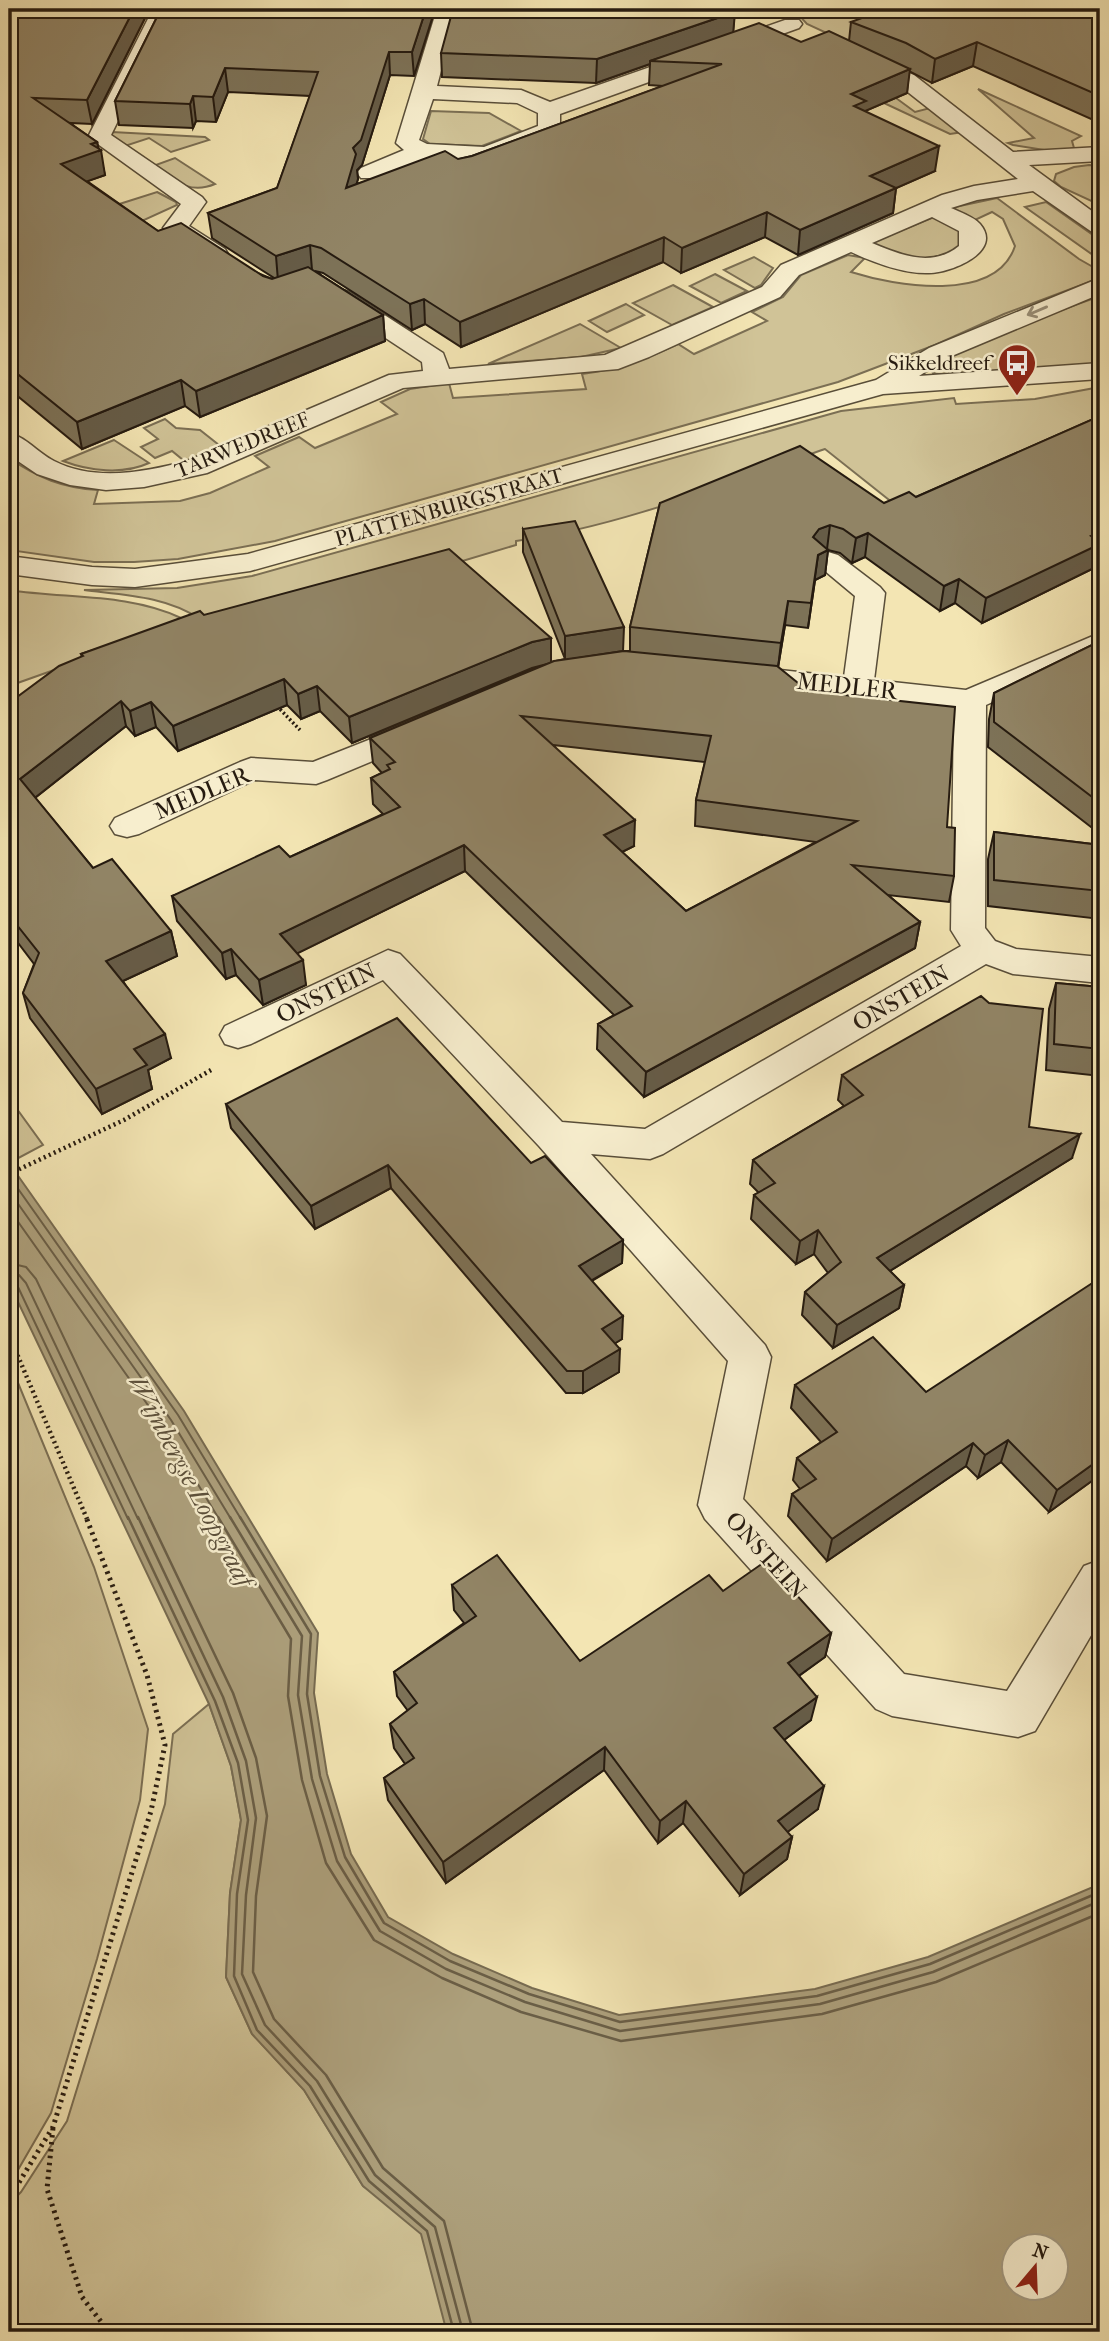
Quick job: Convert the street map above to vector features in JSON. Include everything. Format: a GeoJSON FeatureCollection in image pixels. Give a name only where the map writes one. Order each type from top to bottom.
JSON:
{"type":"FeatureCollection","features":[{"type":"Feature","properties":{"kind":"street"},"geometry":{"type":"LineString","coordinates":[[422,151],[407,143],[447,9]]}},
{"type":"Feature","properties":{"kind":"street"},"geometry":{"type":"LineString","coordinates":[[156,10],[99,138],[194,202],[175,228],[231,264]]}},
{"type":"Feature","properties":{"kind":"street"},"geometry":{"type":"LineString","coordinates":[[424,92],[521,97],[550,110],[786,16],[816,38]]}},
{"type":"Feature","properties":{"kind":"street"},"geometry":{"type":"LineString","coordinates":[[841,50],[910,83],[1008,159],[1035,184],[1100,227]]}},
{"type":"Feature","properties":{"kind":"street"},"geometry":{"type":"LineString","coordinates":[[369,173],[422,151],[487,154],[549,129],[550,110]]}},
{"type":"Feature","properties":{"kind":"street"},"geometry":{"type":"LineString","coordinates":[[1008,159],[1100,154]]}},
{"type":"Feature","properties":{"kind":"street","name":"TARWEDREEF"},"geometry":{"type":"LineString","coordinates":[[9,441],[32,461],[56,472],[94,479],[141,479],[197,467],[398,381],[609,363],[636,354],[771,292],[790,271],[933,208],[974,193],[1035,184]]}},
{"type":"Feature","properties":{"kind":"street"},"geometry":{"type":"LineString","coordinates":[[853,244],[901,263],[947,264],[962,257],[971,247],[973,237],[970,227],[933,208]]}},
{"type":"Feature","properties":{"kind":"street","name":"PLATTENBURGSTRAAT"},"geometry":{"type":"LineString","coordinates":[[882,386],[938,353],[1100,285]]}},
{"type":"Feature","properties":{"kind":"street"},"geometry":{"type":"LineString","coordinates":[[324,286],[434,359],[437,377]]}},
{"type":"Feature","properties":{"kind":"street","name":"PLATTENBURGSTRAAT"},"geometry":{"type":"LineString","coordinates":[[9,565],[92,576],[135,578],[250,562],[882,386],[1100,371]]}},
{"type":"Feature","properties":{"kind":"street"},"geometry":{"type":"LineString","coordinates":[[828,561],[870,593],[858,687]]}},
{"type":"Feature","properties":{"kind":"street"},"geometry":{"type":"LineString","coordinates":[[1100,642],[970,700],[968,930],[984,950],[1013,961],[1100,970]]}},
{"type":"Feature","properties":{"kind":"street","name":"MEDLER"},"geometry":{"type":"LineString","coordinates":[[720,673],[970,700]]}},
{"type":"Feature","properties":{"kind":"street","name":"MEDLER"},"geometry":{"type":"LineString","coordinates":[[127,826],[251,769],[316,773],[446,719]]}},
{"type":"Feature","properties":{"kind":"street","name":"ONSTEIN"},"geometry":{"type":"LineString","coordinates":[[552,1136],[650,1144],[984,950]]}},
{"type":"Feature","properties":{"kind":"street","name":"ONSTEIN"},"geometry":{"type":"LineString","coordinates":[[238,1035],[388,963],[552,1136],[750,1357],[720,1505],[892,1694],[1018,1715],[1100,1580]]}},
{"type":"Feature","properties":{"kind":"path"},"geometry":{"type":"LineString","coordinates":[[271,700],[334,766]]}},
{"type":"Feature","properties":{"kind":"path"},"geometry":{"type":"LineString","coordinates":[[9,1174],[44,1155],[124,1120],[229,1060],[238,1035]]}},
{"type":"Feature","properties":{"kind":"path"},"geometry":{"type":"LineString","coordinates":[[9,1335],[100,1552],[147,1675],[165,1745],[151,1811],[53,2127],[47,2189],[82,2297],[108,2332]]}},
{"type":"Feature","properties":{"kind":"path"},"geometry":{"type":"LineString","coordinates":[[9,2192],[18,2184],[53,2127]]}},
{"type":"Feature","properties":{"kind":"shaded area"},"geometry":{"type":"Polygon","coordinates":[[[793,9],[878,9],[885,12],[859,48],[807,24],[793,9]]]}},
{"type":"Feature","properties":{"kind":"shaded area"},"geometry":{"type":"Polygon","coordinates":[[[842,74],[896,98],[915,112],[934,107],[963,132],[950,134],[837,81],[842,74]]]}},
{"type":"Feature","properties":{"kind":"shaded area"},"geometry":{"type":"Polygon","coordinates":[[[978,89],[1081,136],[1072,141],[1074,148],[1057,152],[1008,143],[1034,138],[978,89]]]}},
{"type":"Feature","properties":{"kind":"shaded area"},"geometry":{"type":"Polygon","coordinates":[[[431,111],[489,113],[521,131],[482,146],[430,144],[423,139],[431,111]]]}},
{"type":"Feature","properties":{"kind":"shaded area"},"geometry":{"type":"Polygon","coordinates":[[[112,132],[205,137],[209,140],[171,152],[149,138],[122,147],[109,138],[112,132]]]}},
{"type":"Feature","properties":{"kind":"shaded area"},"geometry":{"type":"Polygon","coordinates":[[[175,158],[215,184],[189,187],[153,166],[175,158]]]}},
{"type":"Feature","properties":{"kind":"shaded area"},"geometry":{"type":"Polygon","coordinates":[[[1089,165],[1100,166],[1100,205],[1054,181],[1056,174],[1089,165]]]}},
{"type":"Feature","properties":{"kind":"shaded area"},"geometry":{"type":"Polygon","coordinates":[[[157,192],[177,205],[142,221],[110,207],[157,192]]]}},
{"type":"Feature","properties":{"kind":"shaded area"},"geometry":{"type":"Polygon","coordinates":[[[997,198],[1079,259],[1100,271],[1100,278],[838,382],[275,541],[178,559],[134,562],[94,562],[9,550],[9,458],[51,481],[98,490],[94,504],[180,501],[210,493],[269,467],[255,456],[299,437],[315,448],[397,414],[381,402],[410,389],[449,383],[453,398],[586,389],[582,374],[631,363],[678,344],[694,354],[767,321],[752,312],[783,297],[801,275],[848,255],[865,258],[851,272],[893,282],[942,286],[966,283],[988,276],[1004,264],[1015,246],[1003,219],[992,212],[975,220],[956,212],[955,207],[997,198]]]}},
{"type":"Feature","properties":{"kind":"shaded area"},"geometry":{"type":"Polygon","coordinates":[[[1046,202],[1100,240],[1100,260],[1025,207],[1046,202]]]}},
{"type":"Feature","properties":{"kind":"shaded area"},"geometry":{"type":"Polygon","coordinates":[[[934,217],[959,230],[963,238],[962,244],[956,250],[937,257],[916,259],[900,256],[873,244],[873,242],[934,217]]]}},
{"type":"Feature","properties":{"kind":"shaded area"},"geometry":{"type":"Polygon","coordinates":[[[754,257],[773,268],[761,285],[755,288],[724,270],[754,257]]]}},
{"type":"Feature","properties":{"kind":"shaded area"},"geometry":{"type":"Polygon","coordinates":[[[715,274],[747,291],[721,303],[690,286],[715,274]]]}},
{"type":"Feature","properties":{"kind":"shaded area"},"geometry":{"type":"Polygon","coordinates":[[[673,285],[713,307],[672,325],[633,303],[673,285]]]}},
{"type":"Feature","properties":{"kind":"shaded area"},"geometry":{"type":"Polygon","coordinates":[[[1100,296],[1100,367],[944,375],[933,373],[931,369],[941,361],[983,341],[1100,296]]]}},
{"type":"Feature","properties":{"kind":"shaded area"},"geometry":{"type":"Polygon","coordinates":[[[626,304],[644,315],[607,332],[589,321],[626,304]]]}},
{"type":"Feature","properties":{"kind":"shaded area"},"geometry":{"type":"Polygon","coordinates":[[[580,324],[621,348],[581,357],[488,364],[580,324]]]}},
{"type":"Feature","properties":{"kind":"shaded area"},"geometry":{"type":"Polygon","coordinates":[[[1100,387],[1100,427],[908,515],[825,449],[634,515],[516,541],[516,545],[439,568],[200,619],[159,601],[84,590],[177,588],[252,576],[841,411],[954,398],[956,404],[1035,399],[1100,387]]]}},
{"type":"Feature","properties":{"kind":"shaded area"},"geometry":{"type":"Polygon","coordinates":[[[165,419],[176,428],[200,430],[224,449],[188,464],[172,451],[155,458],[141,447],[158,439],[144,428],[165,419]]]}},
{"type":"Feature","properties":{"kind":"shaded area"},"geometry":{"type":"Polygon","coordinates":[[[114,440],[149,463],[128,469],[106,470],[63,461],[114,440]]]}},
{"type":"Feature","properties":{"kind":"shaded area"},"geometry":{"type":"Polygon","coordinates":[[[9,590],[140,604],[181,618],[71,664],[9,686],[9,590]]]}},
{"type":"Feature","properties":{"kind":"shaded area"},"geometry":{"type":"Polygon","coordinates":[[[9,1098],[43,1145],[9,1163],[9,1098]]]}},
{"type":"Feature","properties":{"kind":"shaded area"},"geometry":{"type":"Polygon","coordinates":[[[9,1361],[94,1567],[148,1729],[140,1800],[97,1959],[51,2113],[15,2175],[9,2180],[9,1361]]]}},
{"type":"Feature","properties":{"kind":"shaded area"},"geometry":{"type":"Polygon","coordinates":[[[209,1704],[231,1766],[241,1820],[230,1893],[226,1977],[252,2034],[304,2090],[363,2186],[418,2218],[502,2332],[33,2332],[9,2319],[9,2204],[21,2192],[67,2121],[165,1804],[173,1734],[209,1704]]]}},
{"type":"Feature","properties":{"kind":"water","name":"Wijnbergse Loopgraaf"},"geometry":{"type":"Polygon","coordinates":[[[9,1163],[184,1411],[318,1633],[314,1693],[327,1774],[351,1854],[388,1917],[453,1954],[532,1988],[619,2015],[815,1989],[928,1957],[1100,1884],[1100,2332],[450,2332],[446,2329],[421,2234],[363,2186],[304,2090],[252,2034],[226,1977],[230,1893],[241,1820],[231,1766],[209,1704],[9,1283],[9,1163]]]}},
{"type":"Feature","properties":{"kind":"building"},"geometry":{"type":"Polygon","coordinates":[[[9,9],[134,9],[87,100],[33,98],[97,142],[91,144],[101,150],[61,164],[158,231],[181,223],[263,276],[272,279],[308,267],[383,315],[196,391],[181,380],[77,422],[9,367],[9,9]]]}},
{"type":"Feature","properties":{"kind":"building"},"geometry":{"type":"Polygon","coordinates":[[[161,9],[426,9],[412,52],[389,52],[361,140],[353,148],[356,154],[346,188],[445,151],[458,159],[472,156],[722,64],[650,61],[759,23],[801,42],[829,31],[910,69],[851,94],[866,101],[854,106],[939,146],[870,176],[896,188],[800,230],[767,212],[682,248],[664,237],[460,322],[424,299],[410,304],[321,248],[310,245],[276,256],[208,213],[277,188],[318,72],[225,68],[213,97],[193,96],[190,104],[115,101],[161,9]]]}},
{"type":"Feature","properties":{"kind":"building"},"geometry":{"type":"Polygon","coordinates":[[[453,9],[735,9],[735,12],[597,59],[441,53],[453,9]]]}},
{"type":"Feature","properties":{"kind":"building"},"geometry":{"type":"Polygon","coordinates":[[[886,9],[1100,9],[1100,96],[977,42],[935,59],[906,43],[851,22],[886,9]]]}},
{"type":"Feature","properties":{"kind":"building"},"geometry":{"type":"Polygon","coordinates":[[[1100,416],[1100,532],[1091,536],[1100,544],[986,598],[959,579],[944,586],[868,533],[856,538],[843,529],[830,525],[819,529],[813,537],[828,550],[818,555],[811,603],[788,601],[781,643],[630,627],[660,503],[800,446],[884,503],[909,492],[916,497],[1100,416]]]}},
{"type":"Feature","properties":{"kind":"building"},"geometry":{"type":"Polygon","coordinates":[[[575,521],[624,627],[565,636],[523,529],[575,521]]]}},
{"type":"Feature","properties":{"kind":"building"},"geometry":{"type":"Polygon","coordinates":[[[449,549],[551,638],[532,642],[349,717],[317,686],[298,694],[284,679],[173,726],[151,702],[130,711],[121,701],[20,779],[93,868],[112,859],[171,931],[106,961],[165,1034],[134,1049],[147,1065],[96,1089],[23,993],[39,953],[9,915],[9,703],[59,666],[83,656],[81,654],[200,611],[204,615],[449,549]]]}},
{"type":"Feature","properties":{"kind":"building"},"geometry":{"type":"Polygon","coordinates":[[[1100,641],[1100,803],[994,722],[994,693],[1100,641]]]}},
{"type":"Feature","properties":{"kind":"building"},"geometry":{"type":"Polygon","coordinates":[[[624,651],[777,666],[808,691],[955,707],[947,827],[955,828],[954,876],[852,865],[920,922],[646,1072],[598,1024],[632,1006],[464,845],[280,934],[303,960],[259,980],[231,949],[222,953],[172,896],[279,846],[290,857],[400,807],[371,778],[390,769],[387,765],[395,762],[370,738],[554,661],[624,651]],[[521,716],[635,820],[604,835],[686,911],[857,821],[696,800],[711,736],[521,716]]]}},
{"type":"Feature","properties":{"kind":"building"},"geometry":{"type":"Polygon","coordinates":[[[994,832],[1100,845],[1100,891],[994,880],[994,832]]]}},
{"type":"Feature","properties":{"kind":"building"},"geometry":{"type":"Polygon","coordinates":[[[1056,983],[1100,987],[1100,1049],[1054,1044],[1056,983]]]}},
{"type":"Feature","properties":{"kind":"building"},"geometry":{"type":"Polygon","coordinates":[[[981,996],[989,1003],[1043,1009],[1029,1127],[1080,1134],[877,1258],[904,1285],[837,1325],[805,1292],[841,1262],[818,1230],[800,1241],[754,1195],[775,1183],[753,1160],[863,1095],[842,1075],[981,996]]]}},
{"type":"Feature","properties":{"kind":"building"},"geometry":{"type":"Polygon","coordinates":[[[397,1018],[531,1163],[545,1156],[623,1240],[579,1266],[623,1316],[602,1329],[620,1349],[583,1371],[567,1371],[388,1165],[311,1206],[226,1104],[397,1018]]]}},
{"type":"Feature","properties":{"kind":"building"},"geometry":{"type":"Polygon","coordinates":[[[1100,1278],[1100,1459],[1057,1490],[1008,1440],[985,1455],[973,1443],[832,1539],[792,1494],[816,1479],[797,1458],[837,1432],[795,1385],[873,1337],[926,1392],[1100,1278]]]}},
{"type":"Feature","properties":{"kind":"building"},"geometry":{"type":"Polygon","coordinates":[[[497,1555],[580,1661],[709,1575],[723,1591],[766,1561],[831,1633],[788,1663],[817,1697],[774,1728],[824,1786],[778,1821],[792,1837],[744,1874],[686,1801],[660,1821],[605,1747],[443,1862],[384,1778],[414,1758],[390,1724],[417,1703],[394,1672],[476,1616],[452,1585],[497,1555]]]}},
{"type":"Feature","properties":{"kind":"place","name":"Sikkeldreef"},"geometry":{"type":"Point","coordinates":[1017,397]}}]}
